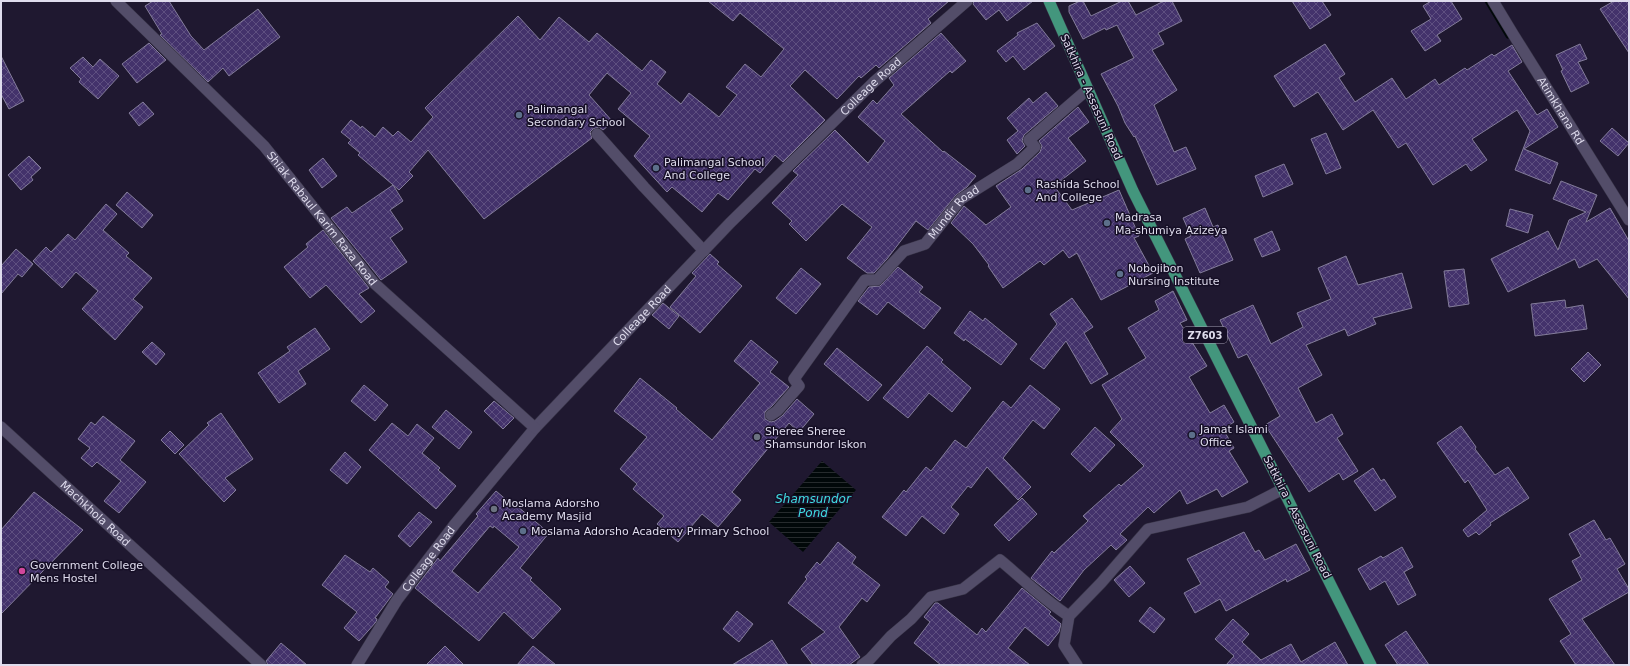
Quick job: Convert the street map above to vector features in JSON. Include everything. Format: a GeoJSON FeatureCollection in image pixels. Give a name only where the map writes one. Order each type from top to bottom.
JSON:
{"type":"FeatureCollection","features":[{"type":"Feature","properties":{"kind":"main road","name":"Satkhira - Assasuni Road"},"geometry":{"type":"LineString","coordinates":[[1049,1],[1133,190],[1371,665]]}},
{"type":"Feature","properties":{"kind":"street","name":"Shiak Rabaul Karim Raza Road"},"geometry":{"type":"LineString","coordinates":[[116,1],[264,146],[374,283],[535,428]]}},
{"type":"Feature","properties":{"kind":"street","name":"Colleage Road"},"geometry":{"type":"LineString","coordinates":[[357,665],[396,600],[455,524],[535,428],[704,250],[874,82],[967,1]]}},
{"type":"Feature","properties":{"kind":"street","name":"Atimkhana Rd"},"geometry":{"type":"LineString","coordinates":[[1494,1],[1512,34],[1629,220]]}},
{"type":"Feature","properties":{"kind":"street","name":"Mundir Road"},"geometry":{"type":"LineString","coordinates":[[771,415],[777,411],[799,386],[794,379],[865,280],[877,280],[904,251],[925,244],[961,199],[1017,164],[1034,147],[1029,140],[1088,90]]}},
{"type":"Feature","properties":{"kind":"street"},"geometry":{"type":"LineString","coordinates":[[597,134],[704,250]]}},
{"type":"Feature","properties":{"kind":"street","name":"Machkhola Road"},"geometry":{"type":"LineString","coordinates":[[1,427],[261,665]]}},
{"type":"Feature","properties":{"kind":"street"},"geometry":{"type":"LineString","coordinates":[[1077,665],[1064,645],[1069,616],[1101,583],[1148,529],[1248,507],[1283,489]]}},
{"type":"Feature","properties":{"kind":"street"},"geometry":{"type":"LineString","coordinates":[[862,665],[870,659],[891,636],[911,619],[931,597],[963,589],[1000,560],[1052,605],[1069,616]]}},
{"type":"Feature","properties":{"kind":"water","name":"Shamsundor Pond"},"geometry":{"type":"Polygon","coordinates":[[[822,461],[856,490],[803,552],[769,522],[822,461]]]}},
{"type":"Feature","properties":{"kind":"building"},"geometry":{"type":"Polygon","coordinates":[[[153,1],[169,1],[191,36],[204,50],[258,9],[280,37],[229,76],[223,68],[208,82],[160,35],[162,34],[145,6],[153,1]]]}},
{"type":"Feature","properties":{"kind":"building"},"geometry":{"type":"Polygon","coordinates":[[[708,1],[949,1],[928,19],[931,23],[879,68],[876,65],[861,78],[859,76],[837,99],[805,70],[790,86],[825,120],[783,162],[775,155],[760,173],[755,169],[728,200],[718,193],[702,212],[672,187],[667,192],[634,156],[650,136],[618,109],[631,93],[607,73],[589,95],[613,122],[603,130],[599,127],[593,129],[590,132],[592,138],[484,219],[428,150],[409,172],[413,176],[399,190],[358,155],[360,153],[348,143],[351,140],[341,132],[351,120],[361,128],[362,126],[375,137],[383,127],[393,136],[398,131],[411,142],[433,117],[425,108],[518,16],[540,40],[559,17],[589,42],[597,33],[642,71],[651,60],[666,72],[657,84],[681,104],[689,93],[719,117],[737,95],[726,87],[745,64],[761,77],[784,49],[740,13],[733,21],[708,1]]]}},
{"type":"Feature","properties":{"kind":"building"},"geometry":{"type":"Polygon","coordinates":[[[974,1],[1033,1],[1007,21],[999,10],[986,20],[973,4],[974,1]]]}},
{"type":"Feature","properties":{"kind":"building"},"geometry":{"type":"Polygon","coordinates":[[[1083,1],[1091,16],[1122,1],[1128,1],[1136,15],[1164,1],[1172,1],[1182,21],[1158,33],[1164,44],[1152,50],[1177,90],[1154,105],[1174,152],[1186,147],[1196,169],[1157,185],[1135,136],[1134,137],[1125,123],[1101,74],[1134,58],[1117,25],[1106,30],[1105,28],[1083,39],[1069,12],[1069,6],[1083,1]]]}},
{"type":"Feature","properties":{"kind":"building"},"geometry":{"type":"Polygon","coordinates":[[[1292,1],[1322,1],[1331,15],[1310,29],[1292,1]]]}},
{"type":"Feature","properties":{"kind":"building"},"geometry":{"type":"Polygon","coordinates":[[[1431,1],[1451,1],[1462,19],[1437,35],[1441,41],[1425,51],[1411,31],[1431,19],[1423,6],[1431,1]]]}},
{"type":"Feature","properties":{"kind":"building"},"geometry":{"type":"Polygon","coordinates":[[[1614,1],[1629,1],[1629,53],[1600,9],[1614,1]]]}},
{"type":"Feature","properties":{"kind":"building"},"geometry":{"type":"Polygon","coordinates":[[[1037,23],[1055,46],[1024,70],[1013,56],[1006,62],[997,51],[1018,35],[1017,33],[1037,23]]]}},
{"type":"Feature","properties":{"kind":"building"},"geometry":{"type":"Polygon","coordinates":[[[941,33],[966,61],[952,73],[950,71],[901,114],[943,152],[944,151],[976,176],[967,187],[956,195],[928,230],[916,221],[887,259],[874,273],[867,273],[847,258],[872,227],[842,204],[806,241],[789,224],[792,221],[772,203],[798,175],[793,171],[835,130],[868,163],[885,141],[858,117],[873,100],[877,104],[894,85],[889,78],[941,33]]]}},
{"type":"Feature","properties":{"kind":"building"},"geometry":{"type":"Polygon","coordinates":[[[149,43],[166,60],[137,83],[122,64],[149,43]]]}},
{"type":"Feature","properties":{"kind":"building"},"geometry":{"type":"Polygon","coordinates":[[[1325,44],[1345,74],[1339,78],[1355,102],[1392,78],[1406,99],[1435,79],[1439,85],[1465,68],[1467,70],[1492,54],[1494,56],[1512,45],[1522,62],[1508,71],[1537,115],[1547,109],[1558,127],[1524,149],[1558,163],[1550,184],[1515,170],[1530,131],[1517,110],[1472,139],[1487,160],[1471,171],[1466,164],[1433,185],[1406,143],[1398,148],[1373,110],[1343,130],[1318,92],[1294,107],[1274,76],[1325,44]]]}},
{"type":"Feature","properties":{"kind":"building"},"geometry":{"type":"Polygon","coordinates":[[[1580,44],[1587,59],[1578,62],[1589,83],[1571,92],[1561,71],[1563,70],[1556,55],[1580,44]]]}},
{"type":"Feature","properties":{"kind":"building"},"geometry":{"type":"Polygon","coordinates":[[[1,56],[24,101],[9,109],[1,94],[1,56]]]}},
{"type":"Feature","properties":{"kind":"building"},"geometry":{"type":"Polygon","coordinates":[[[83,57],[93,67],[100,59],[119,76],[98,99],[79,82],[81,79],[70,68],[83,57]]]}},
{"type":"Feature","properties":{"kind":"building"},"geometry":{"type":"Polygon","coordinates":[[[1046,92],[1058,106],[1024,135],[1022,141],[1025,146],[1017,154],[1007,140],[1018,131],[1007,118],[1029,98],[1033,103],[1046,92]]]}},
{"type":"Feature","properties":{"kind":"building"},"geometry":{"type":"Polygon","coordinates":[[[143,102],[154,114],[139,126],[129,113],[143,102]]]}},
{"type":"Feature","properties":{"kind":"building"},"geometry":{"type":"Polygon","coordinates":[[[1078,107],[1089,122],[1068,138],[1086,161],[1054,186],[1072,210],[1119,190],[1139,236],[1134,238],[1153,273],[1101,300],[1077,253],[1069,258],[1063,250],[1044,265],[1040,261],[1003,288],[988,266],[989,265],[973,244],[951,223],[964,206],[986,225],[1011,207],[996,186],[1022,169],[1040,152],[1042,146],[1039,141],[1078,107]]]}},
{"type":"Feature","properties":{"kind":"building"},"geometry":{"type":"Polygon","coordinates":[[[1612,128],[1629,143],[1618,156],[1600,141],[1612,128]]]}},
{"type":"Feature","properties":{"kind":"building"},"geometry":{"type":"Polygon","coordinates":[[[1326,133],[1341,168],[1326,174],[1311,139],[1326,133]]]}},
{"type":"Feature","properties":{"kind":"building"},"geometry":{"type":"Polygon","coordinates":[[[29,156],[41,168],[31,177],[33,180],[21,190],[8,175],[29,156]]]}},
{"type":"Feature","properties":{"kind":"building"},"geometry":{"type":"Polygon","coordinates":[[[323,158],[337,176],[322,188],[309,170],[323,158]]]}},
{"type":"Feature","properties":{"kind":"building"},"geometry":{"type":"Polygon","coordinates":[[[1284,164],[1293,184],[1263,197],[1255,176],[1284,164]]]}},
{"type":"Feature","properties":{"kind":"building"},"geometry":{"type":"Polygon","coordinates":[[[1561,181],[1597,195],[1586,222],[1610,208],[1629,241],[1629,299],[1597,259],[1579,268],[1575,259],[1508,292],[1491,259],[1548,231],[1558,250],[1569,220],[1586,212],[1553,199],[1561,181]]]}},
{"type":"Feature","properties":{"kind":"building"},"geometry":{"type":"Polygon","coordinates":[[[393,185],[403,201],[390,210],[403,229],[390,238],[407,262],[381,280],[331,218],[347,207],[352,213],[393,185]]]}},
{"type":"Feature","properties":{"kind":"building"},"geometry":{"type":"Polygon","coordinates":[[[127,192],[153,215],[142,228],[116,205],[127,192]]]}},
{"type":"Feature","properties":{"kind":"building"},"geometry":{"type":"Polygon","coordinates":[[[106,204],[117,214],[103,230],[129,253],[126,256],[152,278],[133,299],[143,307],[115,340],[82,309],[98,291],[76,272],[62,288],[33,261],[46,247],[51,252],[68,234],[75,240],[106,204]]]}},
{"type":"Feature","properties":{"kind":"building"},"geometry":{"type":"Polygon","coordinates":[[[1205,208],[1213,227],[1218,225],[1233,260],[1200,273],[1185,239],[1191,236],[1183,218],[1205,208]]]}},
{"type":"Feature","properties":{"kind":"building"},"geometry":{"type":"Polygon","coordinates":[[[1510,209],[1533,215],[1528,233],[1506,226],[1510,209]]]}},
{"type":"Feature","properties":{"kind":"building"},"geometry":{"type":"Polygon","coordinates":[[[323,230],[369,288],[359,294],[375,311],[361,323],[326,285],[310,298],[284,267],[308,247],[306,244],[323,230]]]}},
{"type":"Feature","properties":{"kind":"building"},"geometry":{"type":"Polygon","coordinates":[[[1272,231],[1280,250],[1262,257],[1254,239],[1272,231]]]}},
{"type":"Feature","properties":{"kind":"building"},"geometry":{"type":"Polygon","coordinates":[[[16,249],[33,264],[22,277],[18,274],[1,294],[1,266],[16,249]]]}},
{"type":"Feature","properties":{"kind":"building"},"geometry":{"type":"Polygon","coordinates":[[[710,254],[719,262],[717,264],[742,286],[700,333],[670,307],[696,276],[692,273],[710,254]]]}},
{"type":"Feature","properties":{"kind":"building"},"geometry":{"type":"Polygon","coordinates":[[[1346,256],[1358,285],[1402,273],[1412,308],[1373,318],[1376,324],[1348,336],[1345,329],[1306,345],[1322,375],[1298,388],[1316,423],[1332,414],[1343,434],[1337,438],[1358,471],[1343,480],[1339,473],[1309,492],[1265,425],[1280,416],[1247,354],[1238,358],[1220,320],[1253,305],[1271,344],[1303,327],[1297,313],[1331,299],[1318,268],[1346,256]]]}},
{"type":"Feature","properties":{"kind":"building"},"geometry":{"type":"Polygon","coordinates":[[[898,267],[923,287],[919,292],[941,308],[924,329],[888,302],[877,315],[858,301],[869,287],[880,286],[898,267]]]}},
{"type":"Feature","properties":{"kind":"building"},"geometry":{"type":"Polygon","coordinates":[[[801,268],[821,284],[796,314],[776,298],[801,268]]]}},
{"type":"Feature","properties":{"kind":"building"},"geometry":{"type":"Polygon","coordinates":[[[1464,269],[1469,304],[1449,307],[1444,271],[1464,269]]]}},
{"type":"Feature","properties":{"kind":"building"},"geometry":{"type":"Polygon","coordinates":[[[1173,291],[1187,320],[1180,323],[1207,366],[1189,377],[1210,413],[1224,405],[1234,422],[1223,429],[1234,448],[1229,451],[1248,482],[1222,497],[1217,489],[1187,504],[1180,490],[1154,513],[1148,507],[1120,534],[1127,540],[1116,550],[1111,545],[1084,570],[1060,601],[1031,578],[1052,551],[1054,553],[1088,521],[1083,516],[1119,484],[1121,486],[1144,466],[1110,432],[1122,419],[1102,385],[1146,358],[1128,328],[1159,310],[1155,301],[1173,291]]]}},
{"type":"Feature","properties":{"kind":"building"},"geometry":{"type":"Polygon","coordinates":[[[1072,298],[1093,327],[1084,333],[1108,374],[1091,384],[1066,341],[1044,369],[1030,359],[1057,324],[1050,314],[1072,298]]]}},
{"type":"Feature","properties":{"kind":"building"},"geometry":{"type":"Polygon","coordinates":[[[1565,300],[1566,308],[1583,305],[1587,329],[1535,336],[1531,304],[1565,300]]]}},
{"type":"Feature","properties":{"kind":"building"},"geometry":{"type":"Polygon","coordinates":[[[663,303],[679,316],[669,329],[652,315],[663,303]]]}},
{"type":"Feature","properties":{"kind":"building"},"geometry":{"type":"Polygon","coordinates":[[[970,311],[983,321],[985,318],[1017,344],[1001,365],[965,339],[964,341],[954,333],[970,311]]]}},
{"type":"Feature","properties":{"kind":"building"},"geometry":{"type":"Polygon","coordinates":[[[315,328],[330,349],[298,371],[306,384],[279,403],[258,373],[290,351],[287,347],[315,328]]]}},
{"type":"Feature","properties":{"kind":"building"},"geometry":{"type":"Polygon","coordinates":[[[751,340],[778,362],[770,372],[789,387],[765,412],[765,419],[771,422],[775,421],[782,416],[797,399],[814,414],[799,432],[789,423],[732,492],[741,500],[718,527],[702,514],[678,542],[657,524],[664,516],[633,489],[637,484],[620,469],[647,437],[614,411],[640,378],[677,408],[676,409],[712,440],[760,383],[734,361],[751,340]]]}},
{"type":"Feature","properties":{"kind":"building"},"geometry":{"type":"Polygon","coordinates":[[[152,342],[165,354],[156,365],[142,352],[152,342]]]}},
{"type":"Feature","properties":{"kind":"building"},"geometry":{"type":"Polygon","coordinates":[[[927,346],[943,360],[941,362],[971,388],[952,412],[929,393],[908,418],[883,398],[927,346]]]}},
{"type":"Feature","properties":{"kind":"building"},"geometry":{"type":"Polygon","coordinates":[[[837,348],[882,385],[868,401],[824,364],[837,348]]]}},
{"type":"Feature","properties":{"kind":"building"},"geometry":{"type":"Polygon","coordinates":[[[1588,352],[1601,365],[1584,382],[1571,369],[1588,352]]]}},
{"type":"Feature","properties":{"kind":"building"},"geometry":{"type":"Polygon","coordinates":[[[364,385],[388,405],[375,421],[351,401],[364,385]]]}},
{"type":"Feature","properties":{"kind":"building"},"geometry":{"type":"Polygon","coordinates":[[[1030,385],[1060,409],[1044,429],[1033,420],[1003,458],[1031,487],[1018,500],[987,467],[971,488],[968,486],[951,507],[959,514],[944,534],[922,516],[906,536],[882,517],[904,490],[906,492],[926,467],[931,471],[955,440],[966,448],[1003,401],[1011,408],[1030,385]]]}},
{"type":"Feature","properties":{"kind":"building"},"geometry":{"type":"Polygon","coordinates":[[[494,401],[514,418],[503,429],[484,411],[494,401]]]}},
{"type":"Feature","properties":{"kind":"building"},"geometry":{"type":"Polygon","coordinates":[[[446,410],[472,432],[459,449],[432,427],[446,410]]]}},
{"type":"Feature","properties":{"kind":"building"},"geometry":{"type":"Polygon","coordinates":[[[221,413],[253,459],[225,478],[236,490],[224,502],[179,454],[209,425],[207,423],[221,413]]]}},
{"type":"Feature","properties":{"kind":"building"},"geometry":{"type":"Polygon","coordinates":[[[103,416],[135,441],[120,460],[146,482],[119,513],[104,501],[121,481],[97,462],[92,467],[81,458],[90,448],[78,439],[91,422],[95,425],[103,416]]]}},
{"type":"Feature","properties":{"kind":"building"},"geometry":{"type":"Polygon","coordinates":[[[392,423],[408,436],[417,424],[434,438],[422,453],[440,468],[438,470],[456,486],[436,509],[369,450],[392,423]]]}},
{"type":"Feature","properties":{"kind":"building"},"geometry":{"type":"Polygon","coordinates":[[[1461,426],[1476,447],[1475,449],[1495,475],[1508,467],[1529,498],[1490,523],[1491,525],[1479,535],[1476,532],[1468,537],[1463,530],[1487,510],[1468,480],[1465,483],[1437,443],[1461,426]]]}},
{"type":"Feature","properties":{"kind":"building"},"geometry":{"type":"Polygon","coordinates":[[[1095,427],[1115,445],[1090,472],[1071,454],[1095,427]]]}},
{"type":"Feature","properties":{"kind":"building"},"geometry":{"type":"Polygon","coordinates":[[[170,431],[184,445],[175,454],[161,440],[170,431]]]}},
{"type":"Feature","properties":{"kind":"building"},"geometry":{"type":"Polygon","coordinates":[[[345,452],[361,467],[347,484],[330,470],[345,452]]]}},
{"type":"Feature","properties":{"kind":"building"},"geometry":{"type":"Polygon","coordinates":[[[1373,468],[1381,481],[1384,479],[1396,497],[1375,511],[1354,481],[1373,468]]]}},
{"type":"Feature","properties":{"kind":"building"},"geometry":{"type":"Polygon","coordinates":[[[496,491],[516,508],[517,506],[549,533],[520,568],[532,578],[530,580],[561,609],[533,639],[504,612],[479,641],[415,588],[438,558],[440,561],[478,516],[476,514],[496,491]],[[490,526],[452,571],[478,593],[519,547],[494,526],[493,528],[490,526]]]}},
{"type":"Feature","properties":{"kind":"building","name":"Government College Mens Hostel"},"geometry":{"type":"Polygon","coordinates":[[[34,492],[83,530],[1,614],[1,530],[34,492]]]}},
{"type":"Feature","properties":{"kind":"building"},"geometry":{"type":"Polygon","coordinates":[[[1022,498],[1037,514],[1009,541],[994,525],[1022,498]]]}},
{"type":"Feature","properties":{"kind":"building"},"geometry":{"type":"Polygon","coordinates":[[[419,512],[432,522],[410,547],[398,536],[419,512]]]}},
{"type":"Feature","properties":{"kind":"building"},"geometry":{"type":"Polygon","coordinates":[[[1594,520],[1606,540],[1610,538],[1625,564],[1617,569],[1629,589],[1629,592],[1582,619],[1615,665],[1576,665],[1560,641],[1571,634],[1549,599],[1582,580],[1572,561],[1581,556],[1569,534],[1594,520]]]}},
{"type":"Feature","properties":{"kind":"building"},"geometry":{"type":"Polygon","coordinates":[[[1244,532],[1255,552],[1259,550],[1265,560],[1296,544],[1310,570],[1287,582],[1286,579],[1226,611],[1220,599],[1195,613],[1184,593],[1201,584],[1187,559],[1244,532]]]}},
{"type":"Feature","properties":{"kind":"building"},"geometry":{"type":"Polygon","coordinates":[[[838,542],[856,557],[852,563],[880,585],[867,602],[862,598],[839,627],[860,657],[849,665],[813,665],[801,649],[825,632],[788,603],[807,579],[805,577],[817,562],[820,565],[838,542]]]}},
{"type":"Feature","properties":{"kind":"building"},"geometry":{"type":"Polygon","coordinates":[[[1402,547],[1413,567],[1404,572],[1416,595],[1398,605],[1385,581],[1370,590],[1358,569],[1381,556],[1383,558],[1402,547]]]}},
{"type":"Feature","properties":{"kind":"building"},"geometry":{"type":"Polygon","coordinates":[[[345,555],[370,572],[373,568],[389,582],[385,587],[393,594],[375,618],[377,619],[376,622],[359,641],[344,628],[357,612],[322,585],[345,555]]]}},
{"type":"Feature","properties":{"kind":"building"},"geometry":{"type":"Polygon","coordinates":[[[1130,566],[1145,583],[1129,597],[1114,580],[1130,566]]]}},
{"type":"Feature","properties":{"kind":"building"},"geometry":{"type":"Polygon","coordinates":[[[1022,588],[1051,612],[1049,614],[1061,624],[1059,632],[1048,646],[1025,627],[1008,648],[1030,665],[941,665],[914,643],[930,622],[924,617],[935,603],[938,603],[977,635],[982,628],[986,632],[1022,588]]]}},
{"type":"Feature","properties":{"kind":"building"},"geometry":{"type":"Polygon","coordinates":[[[1150,607],[1165,619],[1154,633],[1139,621],[1150,607]]]}},
{"type":"Feature","properties":{"kind":"building"},"geometry":{"type":"Polygon","coordinates":[[[737,611],[753,624],[739,642],[723,629],[737,611]]]}},
{"type":"Feature","properties":{"kind":"building"},"geometry":{"type":"Polygon","coordinates":[[[1233,619],[1249,634],[1242,642],[1261,660],[1291,644],[1301,662],[1335,642],[1348,665],[1226,665],[1234,656],[1215,639],[1233,619]]]}},
{"type":"Feature","properties":{"kind":"building"},"geometry":{"type":"Polygon","coordinates":[[[1406,631],[1429,665],[1398,665],[1385,645],[1406,631]]]}},
{"type":"Feature","properties":{"kind":"building"},"geometry":{"type":"Polygon","coordinates":[[[772,640],[788,665],[732,665],[760,648],[772,640]]]}},
{"type":"Feature","properties":{"kind":"building"},"geometry":{"type":"Polygon","coordinates":[[[281,643],[307,665],[268,665],[266,661],[281,643]]]}},
{"type":"Feature","properties":{"kind":"building"},"geometry":{"type":"Polygon","coordinates":[[[445,646],[464,665],[426,665],[445,646]]]}},
{"type":"Feature","properties":{"kind":"building"},"geometry":{"type":"Polygon","coordinates":[[[533,646],[556,665],[517,665],[533,646]]]}},
{"type":"Feature","properties":{"kind":"waterway"},"geometry":{"type":"LineString","coordinates":[[1487,1],[1508,36]]}},
{"type":"Feature","properties":{"kind":"place","name":"Palimangal Secondary School"},"geometry":{"type":"Point","coordinates":[519,115]}},
{"type":"Feature","properties":{"kind":"place","name":"Palimangal School And College"},"geometry":{"type":"Point","coordinates":[656,168]}},
{"type":"Feature","properties":{"kind":"place","name":"Rashida School And College"},"geometry":{"type":"Point","coordinates":[1028,190]}},
{"type":"Feature","properties":{"kind":"place","name":"Madrasa Ma-shumiya Azizeya"},"geometry":{"type":"Point","coordinates":[1107,223]}},
{"type":"Feature","properties":{"kind":"place","name":"Nobojibon Nursing Institute"},"geometry":{"type":"Point","coordinates":[1120,274]}},
{"type":"Feature","properties":{"kind":"place","name":"Jamat Islami Office"},"geometry":{"type":"Point","coordinates":[1192,435]}},
{"type":"Feature","properties":{"kind":"place","name":"Sheree Sheree Shamsundor Iskon"},"geometry":{"type":"Point","coordinates":[757,437]}},
{"type":"Feature","properties":{"kind":"place","name":"Moslama Adorsho Academy Masjid"},"geometry":{"type":"Point","coordinates":[494,509]}},
{"type":"Feature","properties":{"kind":"place","name":"Moslama Adorsho Academy Primary School"},"geometry":{"type":"Point","coordinates":[523,531]}},
{"type":"Feature","properties":{"kind":"place","name":"Government College Mens Hostel"},"geometry":{"type":"Point","coordinates":[22,571]}}]}
